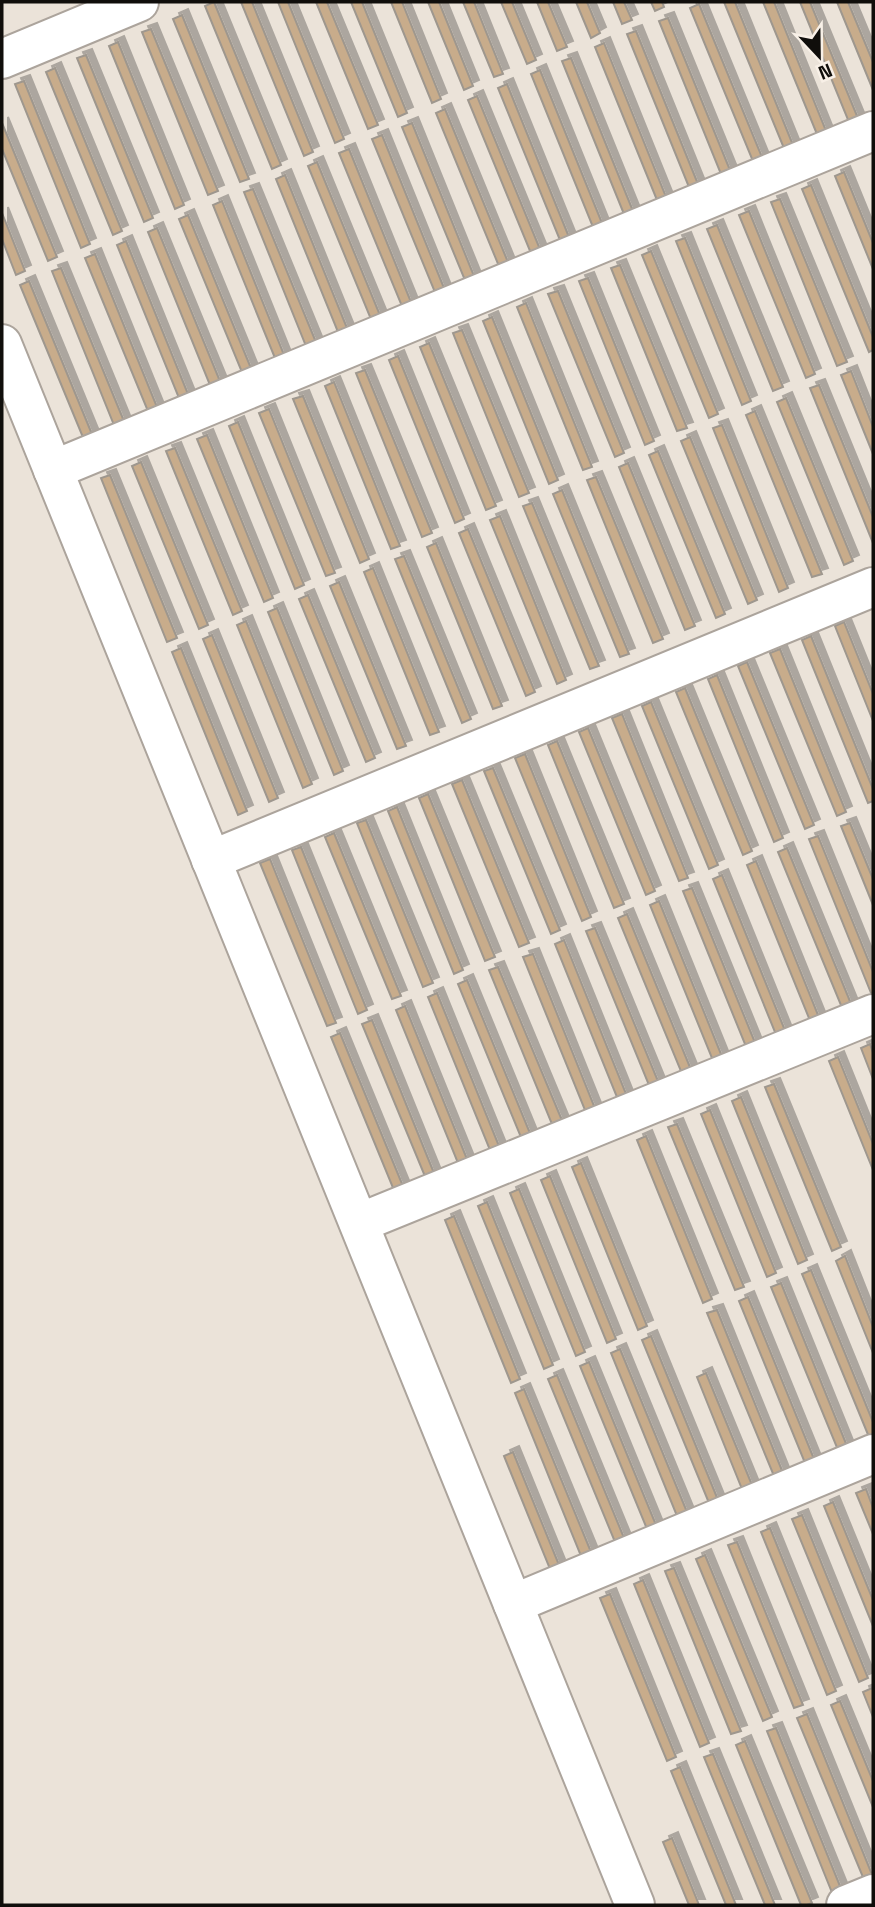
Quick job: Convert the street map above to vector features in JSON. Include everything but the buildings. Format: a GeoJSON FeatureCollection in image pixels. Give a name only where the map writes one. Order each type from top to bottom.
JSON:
{"type":"FeatureCollection","features":[{"type":"Feature","properties":{"kind":"lane"},"geometry":{"type":"LineString","coordinates":[[2,59],[139,2]]}},
{"type":"Feature","properties":{"kind":"lane"},"geometry":{"type":"LineString","coordinates":[[52,470],[873,131]]}},
{"type":"Feature","properties":{"kind":"lane"},"geometry":{"type":"LineString","coordinates":[[2,344],[635,1905]]}},
{"type":"Feature","properties":{"kind":"lane"},"geometry":{"type":"LineString","coordinates":[[211,860],[873,587]]}},
{"type":"Feature","properties":{"kind":"lane"},"geometry":{"type":"LineString","coordinates":[[359,1223],[873,1014]]}},
{"type":"Feature","properties":{"kind":"lane"},"geometry":{"type":"LineString","coordinates":[[513,1604],[873,1454]]}},
{"type":"Feature","properties":{"kind":"lane"},"geometry":{"type":"LineString","coordinates":[[846,1905],[873,1894]]}}]}
